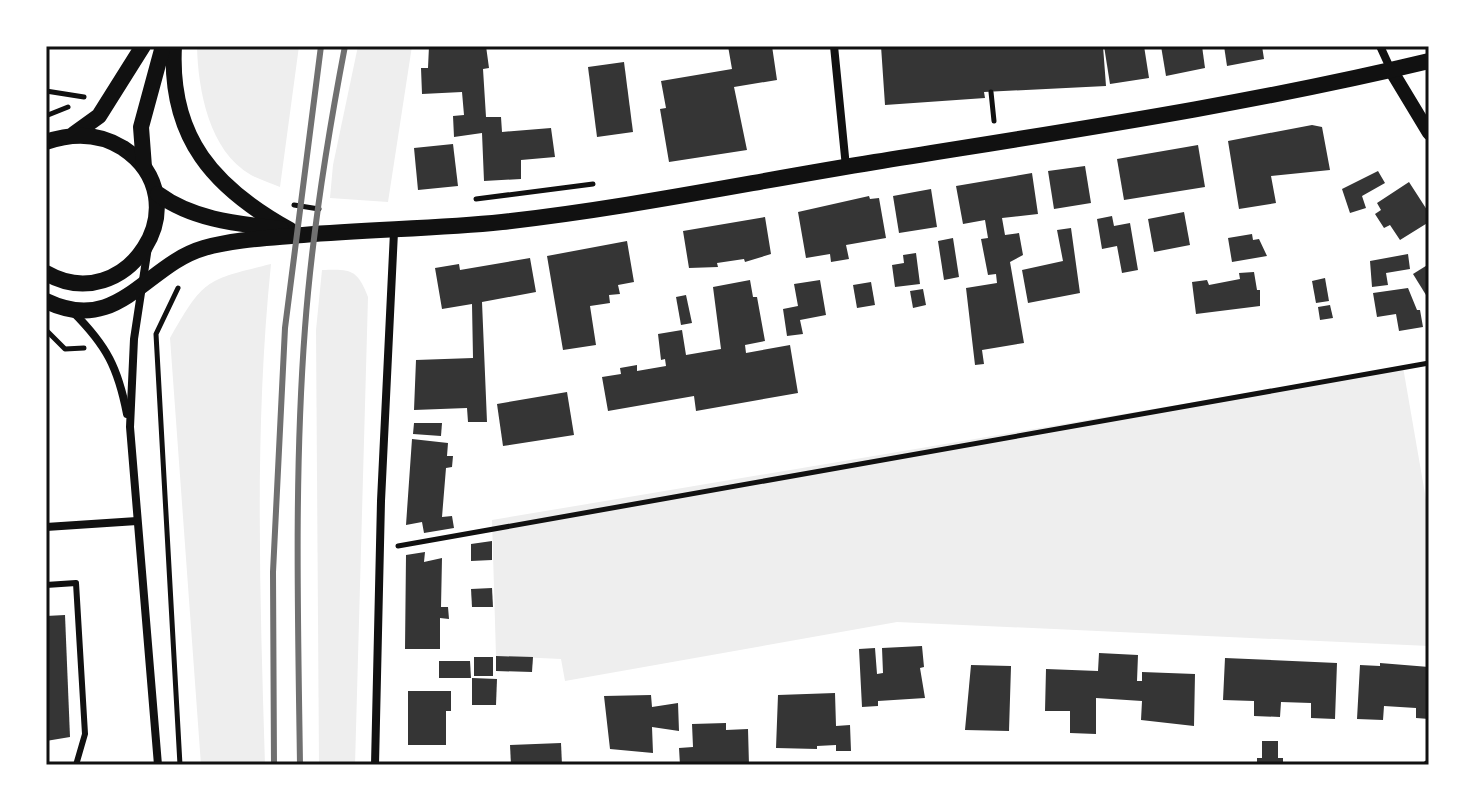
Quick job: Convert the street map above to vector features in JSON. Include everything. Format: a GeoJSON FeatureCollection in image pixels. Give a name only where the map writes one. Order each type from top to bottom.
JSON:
{"type":"FeatureCollection","features":[{"type":"Feature","properties":{"kind":"main road"},"geometry":{"type":"LineString","coordinates":[[46,142],[72,135],[99,116],[143,46]]}},
{"type":"Feature","properties":{"kind":"main road"},"geometry":{"type":"LineString","coordinates":[[144,167],[141,127],[163,46]]}},
{"type":"Feature","properties":{"kind":"main road"},"geometry":{"type":"LineString","coordinates":[[174,46],[175,88],[199,154],[220,183],[249,207],[299,232]]}},
{"type":"Feature","properties":{"kind":"main road"},"geometry":{"type":"LineString","coordinates":[[72,135],[104,139],[133,155],[144,167],[158,194],[183,210],[207,217],[299,232],[394,232],[650,202],[1299,92],[1429,61]]}},
{"type":"Feature","properties":{"kind":"main road"},"geometry":{"type":"LineString","coordinates":[[46,273],[76,284],[95,283],[124,270],[148,243],[157,215],[158,194]]}},
{"type":"Feature","properties":{"kind":"main road"},"geometry":{"type":"LineString","coordinates":[[46,301],[69,309],[100,309],[142,289],[175,260],[204,248],[299,232]]}},
{"type":"Feature","properties":{"kind":"street"},"geometry":{"type":"LineString","coordinates":[[834,46],[846,167]]}},
{"type":"Feature","properties":{"kind":"street"},"geometry":{"type":"LineString","coordinates":[[1380,46],[1429,133]]}},
{"type":"Feature","properties":{"kind":"street"},"geometry":{"type":"LineString","coordinates":[[375,765],[380,550],[394,232]]}},
{"type":"Feature","properties":{"kind":"street"},"geometry":{"type":"LineString","coordinates":[[148,243],[134,339],[130,427],[158,765]]}},
{"type":"Feature","properties":{"kind":"street"},"geometry":{"type":"LineString","coordinates":[[69,309],[103,346],[119,373],[130,427]]}},
{"type":"Feature","properties":{"kind":"street"},"geometry":{"type":"LineString","coordinates":[[46,527],[137,521]]}},
{"type":"Feature","properties":{"kind":"lane"},"geometry":{"type":"LineString","coordinates":[[46,585],[76,583],[85,734],[76,765]]}},
{"type":"Feature","properties":{"kind":"path"},"geometry":{"type":"LineString","coordinates":[[46,116],[87,97],[93,89]]}},
{"type":"Feature","properties":{"kind":"path"},"geometry":{"type":"LineString","coordinates":[[46,91],[87,97]]}},
{"type":"Feature","properties":{"kind":"path"},"geometry":{"type":"LineString","coordinates":[[991,92],[997,142]]}},
{"type":"Feature","properties":{"kind":"path"},"geometry":{"type":"LineString","coordinates":[[462,201],[604,183]]}},
{"type":"Feature","properties":{"kind":"path"},"geometry":{"type":"LineString","coordinates":[[293,204],[331,210]]}},
{"type":"Feature","properties":{"kind":"path"},"geometry":{"type":"LineString","coordinates":[[180,765],[156,334],[176,290],[185,283]]}},
{"type":"Feature","properties":{"kind":"path"},"geometry":{"type":"LineString","coordinates":[[46,330],[65,349],[93,348]]}},
{"type":"Feature","properties":{"kind":"path"},"geometry":{"type":"LineString","coordinates":[[380,550],[1429,363]]}},
{"type":"Feature","properties":{"kind":"shaded area"},"geometry":{"type":"Polygon","coordinates":[[[197,46],[299,46],[280,187],[251,175],[225,151],[203,100],[197,46]]]}},
{"type":"Feature","properties":{"kind":"shaded area"},"geometry":{"type":"Polygon","coordinates":[[[358,46],[412,46],[388,202],[330,198],[333,165],[358,46]]]}},
{"type":"Feature","properties":{"kind":"shaded area"},"geometry":{"type":"Polygon","coordinates":[[[271,264],[260,451],[265,765],[201,765],[170,338],[191,304],[208,285],[232,274],[271,264]]]}},
{"type":"Feature","properties":{"kind":"shaded area"},"geometry":{"type":"Polygon","coordinates":[[[322,270],[352,273],[368,297],[355,765],[319,765],[316,330],[322,270]]]}},
{"type":"Feature","properties":{"kind":"shaded area"},"geometry":{"type":"Polygon","coordinates":[[[1403,367],[1429,517],[1429,646],[897,622],[565,681],[561,659],[496,656],[492,520],[1403,367]]]}},
{"type":"Feature","properties":{"kind":"building"},"geometry":{"type":"Polygon","coordinates":[[[429,46],[486,46],[489,68],[483,69],[486,117],[501,117],[502,132],[551,128],[555,157],[521,160],[521,179],[484,181],[482,133],[454,137],[453,116],[464,115],[462,92],[422,94],[421,68],[428,68],[429,46]]]}},
{"type":"Feature","properties":{"kind":"building"},"geometry":{"type":"Polygon","coordinates":[[[728,46],[772,46],[777,80],[734,87],[747,150],[669,162],[660,109],[666,108],[661,81],[732,69],[728,46]]]}},
{"type":"Feature","properties":{"kind":"building"},"geometry":{"type":"Polygon","coordinates":[[[881,46],[1103,46],[1106,86],[984,92],[985,98],[885,105],[881,46]]]}},
{"type":"Feature","properties":{"kind":"building"},"geometry":{"type":"Polygon","coordinates":[[[1104,46],[1144,46],[1149,78],[1110,84],[1104,46]]]}},
{"type":"Feature","properties":{"kind":"building"},"geometry":{"type":"Polygon","coordinates":[[[1161,46],[1202,46],[1205,68],[1166,76],[1161,46]]]}},
{"type":"Feature","properties":{"kind":"building"},"geometry":{"type":"Polygon","coordinates":[[[1224,46],[1262,46],[1264,59],[1227,66],[1224,46]]]}},
{"type":"Feature","properties":{"kind":"building"},"geometry":{"type":"Polygon","coordinates":[[[624,62],[633,132],[597,137],[588,67],[624,62]]]}},
{"type":"Feature","properties":{"kind":"building"},"geometry":{"type":"Polygon","coordinates":[[[1312,125],[1322,127],[1330,170],[1271,176],[1276,203],[1239,209],[1228,141],[1312,125]]]}},
{"type":"Feature","properties":{"kind":"building"},"geometry":{"type":"Polygon","coordinates":[[[453,144],[458,186],[418,190],[414,148],[453,144]]]}},
{"type":"Feature","properties":{"kind":"building"},"geometry":{"type":"Polygon","coordinates":[[[1198,145],[1205,187],[1124,200],[1117,159],[1198,145]]]}},
{"type":"Feature","properties":{"kind":"building"},"geometry":{"type":"Polygon","coordinates":[[[1085,166],[1091,203],[1054,209],[1048,171],[1085,166]]]}},
{"type":"Feature","properties":{"kind":"building"},"geometry":{"type":"Polygon","coordinates":[[[1378,171],[1385,183],[1362,196],[1366,208],[1350,213],[1342,189],[1378,171]]]}},
{"type":"Feature","properties":{"kind":"building"},"geometry":{"type":"Polygon","coordinates":[[[1032,173],[1038,214],[1002,218],[1005,235],[1019,233],[1023,255],[1010,262],[1024,343],[982,350],[984,364],[975,365],[966,288],[997,283],[996,274],[988,275],[981,239],[988,238],[985,220],[963,224],[956,186],[1032,173]]]}},
{"type":"Feature","properties":{"kind":"building"},"geometry":{"type":"Polygon","coordinates":[[[1409,182],[1429,213],[1429,222],[1400,240],[1390,225],[1384,228],[1375,214],[1381,210],[1377,203],[1409,182]]]}},
{"type":"Feature","properties":{"kind":"building"},"geometry":{"type":"Polygon","coordinates":[[[931,189],[937,227],[899,233],[893,196],[931,189]]]}},
{"type":"Feature","properties":{"kind":"building"},"geometry":{"type":"Polygon","coordinates":[[[869,196],[870,199],[879,198],[886,238],[846,245],[849,259],[831,262],[830,254],[806,258],[798,212],[869,196]]]}},
{"type":"Feature","properties":{"kind":"building"},"geometry":{"type":"Polygon","coordinates":[[[1184,212],[1190,245],[1154,252],[1148,219],[1184,212]]]}},
{"type":"Feature","properties":{"kind":"building"},"geometry":{"type":"Polygon","coordinates":[[[1112,216],[1114,226],[1130,223],[1138,270],[1122,273],[1117,246],[1102,249],[1097,219],[1112,216]]]}},
{"type":"Feature","properties":{"kind":"building"},"geometry":{"type":"Polygon","coordinates":[[[765,217],[771,254],[745,262],[744,259],[717,263],[718,267],[689,268],[683,231],[765,217]]]}},
{"type":"Feature","properties":{"kind":"building"},"geometry":{"type":"Polygon","coordinates":[[[1071,228],[1080,293],[1028,303],[1022,270],[1063,261],[1057,230],[1071,228]]]}},
{"type":"Feature","properties":{"kind":"building"},"geometry":{"type":"Polygon","coordinates":[[[1252,234],[1253,240],[1259,239],[1267,256],[1232,262],[1228,238],[1252,234]]]}},
{"type":"Feature","properties":{"kind":"building"},"geometry":{"type":"Polygon","coordinates":[[[953,238],[959,277],[944,280],[938,241],[953,238]]]}},
{"type":"Feature","properties":{"kind":"building"},"geometry":{"type":"Polygon","coordinates":[[[627,241],[634,282],[618,285],[620,294],[609,295],[610,303],[590,306],[596,345],[563,350],[547,256],[627,241]]]}},
{"type":"Feature","properties":{"kind":"building"},"geometry":{"type":"Polygon","coordinates":[[[916,253],[920,284],[895,287],[892,265],[904,263],[903,255],[916,253]]]}},
{"type":"Feature","properties":{"kind":"building"},"geometry":{"type":"Polygon","coordinates":[[[1408,254],[1410,269],[1386,273],[1388,285],[1372,287],[1370,261],[1408,254]]]}},
{"type":"Feature","properties":{"kind":"building"},"geometry":{"type":"Polygon","coordinates":[[[530,258],[536,292],[482,302],[487,422],[468,422],[467,408],[414,410],[416,360],[473,358],[472,304],[442,309],[435,268],[459,264],[460,270],[530,258]]]}},
{"type":"Feature","properties":{"kind":"building"},"geometry":{"type":"Polygon","coordinates":[[[1429,264],[1429,293],[1426,295],[1413,274],[1429,264]]]}},
{"type":"Feature","properties":{"kind":"building"},"geometry":{"type":"Polygon","coordinates":[[[1254,272],[1257,290],[1260,290],[1260,306],[1196,314],[1192,282],[1207,280],[1209,285],[1240,279],[1239,273],[1254,272]]]}},
{"type":"Feature","properties":{"kind":"building"},"geometry":{"type":"Polygon","coordinates":[[[1325,278],[1329,301],[1316,303],[1312,281],[1325,278]]]}},
{"type":"Feature","properties":{"kind":"building"},"geometry":{"type":"Polygon","coordinates":[[[750,280],[753,297],[757,297],[765,341],[745,345],[746,353],[790,345],[798,393],[696,411],[694,396],[608,411],[602,377],[621,374],[620,368],[637,365],[637,371],[666,366],[665,359],[661,360],[658,334],[682,330],[686,355],[721,349],[713,287],[750,280]]]}},
{"type":"Feature","properties":{"kind":"building"},"geometry":{"type":"Polygon","coordinates":[[[820,280],[826,315],[800,320],[803,334],[787,336],[783,309],[798,306],[794,284],[820,280]]]}},
{"type":"Feature","properties":{"kind":"building"},"geometry":{"type":"Polygon","coordinates":[[[871,282],[875,305],[857,308],[853,285],[871,282]]]}},
{"type":"Feature","properties":{"kind":"building"},"geometry":{"type":"Polygon","coordinates":[[[1408,288],[1417,310],[1420,310],[1423,327],[1399,331],[1396,314],[1377,317],[1373,293],[1408,288]]]}},
{"type":"Feature","properties":{"kind":"building"},"geometry":{"type":"Polygon","coordinates":[[[923,289],[926,305],[913,308],[910,291],[923,289]]]}},
{"type":"Feature","properties":{"kind":"building"},"geometry":{"type":"Polygon","coordinates":[[[686,295],[692,323],[681,325],[676,297],[686,295]]]}},
{"type":"Feature","properties":{"kind":"building"},"geometry":{"type":"Polygon","coordinates":[[[1330,305],[1333,318],[1320,320],[1318,307],[1330,305]]]}},
{"type":"Feature","properties":{"kind":"building"},"geometry":{"type":"Polygon","coordinates":[[[567,392],[574,435],[503,446],[497,404],[567,392]]]}},
{"type":"Feature","properties":{"kind":"building"},"geometry":{"type":"Polygon","coordinates":[[[414,423],[442,423],[441,436],[413,434],[414,423]]]}},
{"type":"Feature","properties":{"kind":"building"},"geometry":{"type":"Polygon","coordinates":[[[412,439],[448,443],[447,456],[453,456],[452,467],[446,468],[442,517],[452,516],[454,528],[424,533],[422,522],[406,525],[412,439]]]}},
{"type":"Feature","properties":{"kind":"building"},"geometry":{"type":"Polygon","coordinates":[[[492,541],[492,560],[471,561],[471,544],[492,541]]]}},
{"type":"Feature","properties":{"kind":"building"},"geometry":{"type":"Polygon","coordinates":[[[425,552],[424,562],[442,558],[441,607],[448,607],[449,619],[440,618],[440,649],[405,649],[406,555],[425,552]]]}},
{"type":"Feature","properties":{"kind":"building"},"geometry":{"type":"Polygon","coordinates":[[[492,588],[493,607],[472,607],[471,589],[492,588]]]}},
{"type":"Feature","properties":{"kind":"building"},"geometry":{"type":"Polygon","coordinates":[[[65,615],[70,737],[46,741],[46,616],[65,615]]]}},
{"type":"Feature","properties":{"kind":"building"},"geometry":{"type":"Polygon","coordinates":[[[922,646],[924,667],[920,668],[925,698],[878,701],[878,706],[862,707],[859,649],[875,648],[877,674],[883,673],[882,648],[922,646]]]}},
{"type":"Feature","properties":{"kind":"building"},"geometry":{"type":"Polygon","coordinates":[[[1099,653],[1138,655],[1137,681],[1142,681],[1142,672],[1195,674],[1194,726],[1141,720],[1142,701],[1096,698],[1096,734],[1070,733],[1070,711],[1045,711],[1046,669],[1098,671],[1099,653]]]}},
{"type":"Feature","properties":{"kind":"building"},"geometry":{"type":"Polygon","coordinates":[[[496,656],[533,657],[532,672],[496,671],[496,656]]]}},
{"type":"Feature","properties":{"kind":"building"},"geometry":{"type":"Polygon","coordinates":[[[474,657],[493,657],[493,676],[474,676],[474,657]]]}},
{"type":"Feature","properties":{"kind":"building"},"geometry":{"type":"Polygon","coordinates":[[[1225,658],[1337,663],[1335,719],[1311,718],[1311,703],[1281,702],[1280,717],[1254,716],[1254,701],[1223,700],[1225,658]]]}},
{"type":"Feature","properties":{"kind":"building"},"geometry":{"type":"Polygon","coordinates":[[[439,661],[470,661],[471,678],[439,678],[439,661]]]}},
{"type":"Feature","properties":{"kind":"building"},"geometry":{"type":"Polygon","coordinates":[[[1380,663],[1429,667],[1429,719],[1416,718],[1416,708],[1384,706],[1383,720],[1357,719],[1360,665],[1380,666],[1380,663]]]}},
{"type":"Feature","properties":{"kind":"building"},"geometry":{"type":"Polygon","coordinates":[[[971,665],[1011,666],[1009,731],[965,730],[971,665]]]}},
{"type":"Feature","properties":{"kind":"building"},"geometry":{"type":"Polygon","coordinates":[[[472,678],[497,679],[496,705],[472,705],[472,678]]]}},
{"type":"Feature","properties":{"kind":"building"},"geometry":{"type":"Polygon","coordinates":[[[408,691],[451,691],[451,711],[446,711],[446,745],[408,745],[408,691]]]}},
{"type":"Feature","properties":{"kind":"building"},"geometry":{"type":"Polygon","coordinates":[[[835,693],[836,726],[850,725],[851,751],[836,751],[836,745],[817,746],[817,749],[776,748],[778,695],[835,693]]]}},
{"type":"Feature","properties":{"kind":"building"},"geometry":{"type":"Polygon","coordinates":[[[651,695],[652,707],[678,703],[679,731],[652,727],[653,753],[610,749],[604,696],[651,695]]]}},
{"type":"Feature","properties":{"kind":"building"},"geometry":{"type":"Polygon","coordinates":[[[726,723],[726,730],[748,729],[749,765],[680,765],[679,748],[693,747],[692,724],[726,723]]]}},
{"type":"Feature","properties":{"kind":"building"},"geometry":{"type":"Polygon","coordinates":[[[1262,741],[1278,741],[1278,758],[1283,758],[1283,765],[1257,765],[1257,758],[1262,758],[1262,741]]]}},
{"type":"Feature","properties":{"kind":"building"},"geometry":{"type":"Polygon","coordinates":[[[561,743],[562,765],[511,765],[510,745],[561,743]]]}},
{"type":"Feature","properties":{"kind":"railway"},"geometry":{"type":"LineString","coordinates":[[274,765],[273,572],[285,328],[321,46]]}},
{"type":"Feature","properties":{"kind":"railway"},"geometry":{"type":"LineString","coordinates":[[300,765],[298,546],[302,382],[316,222],[345,46]]}}]}
